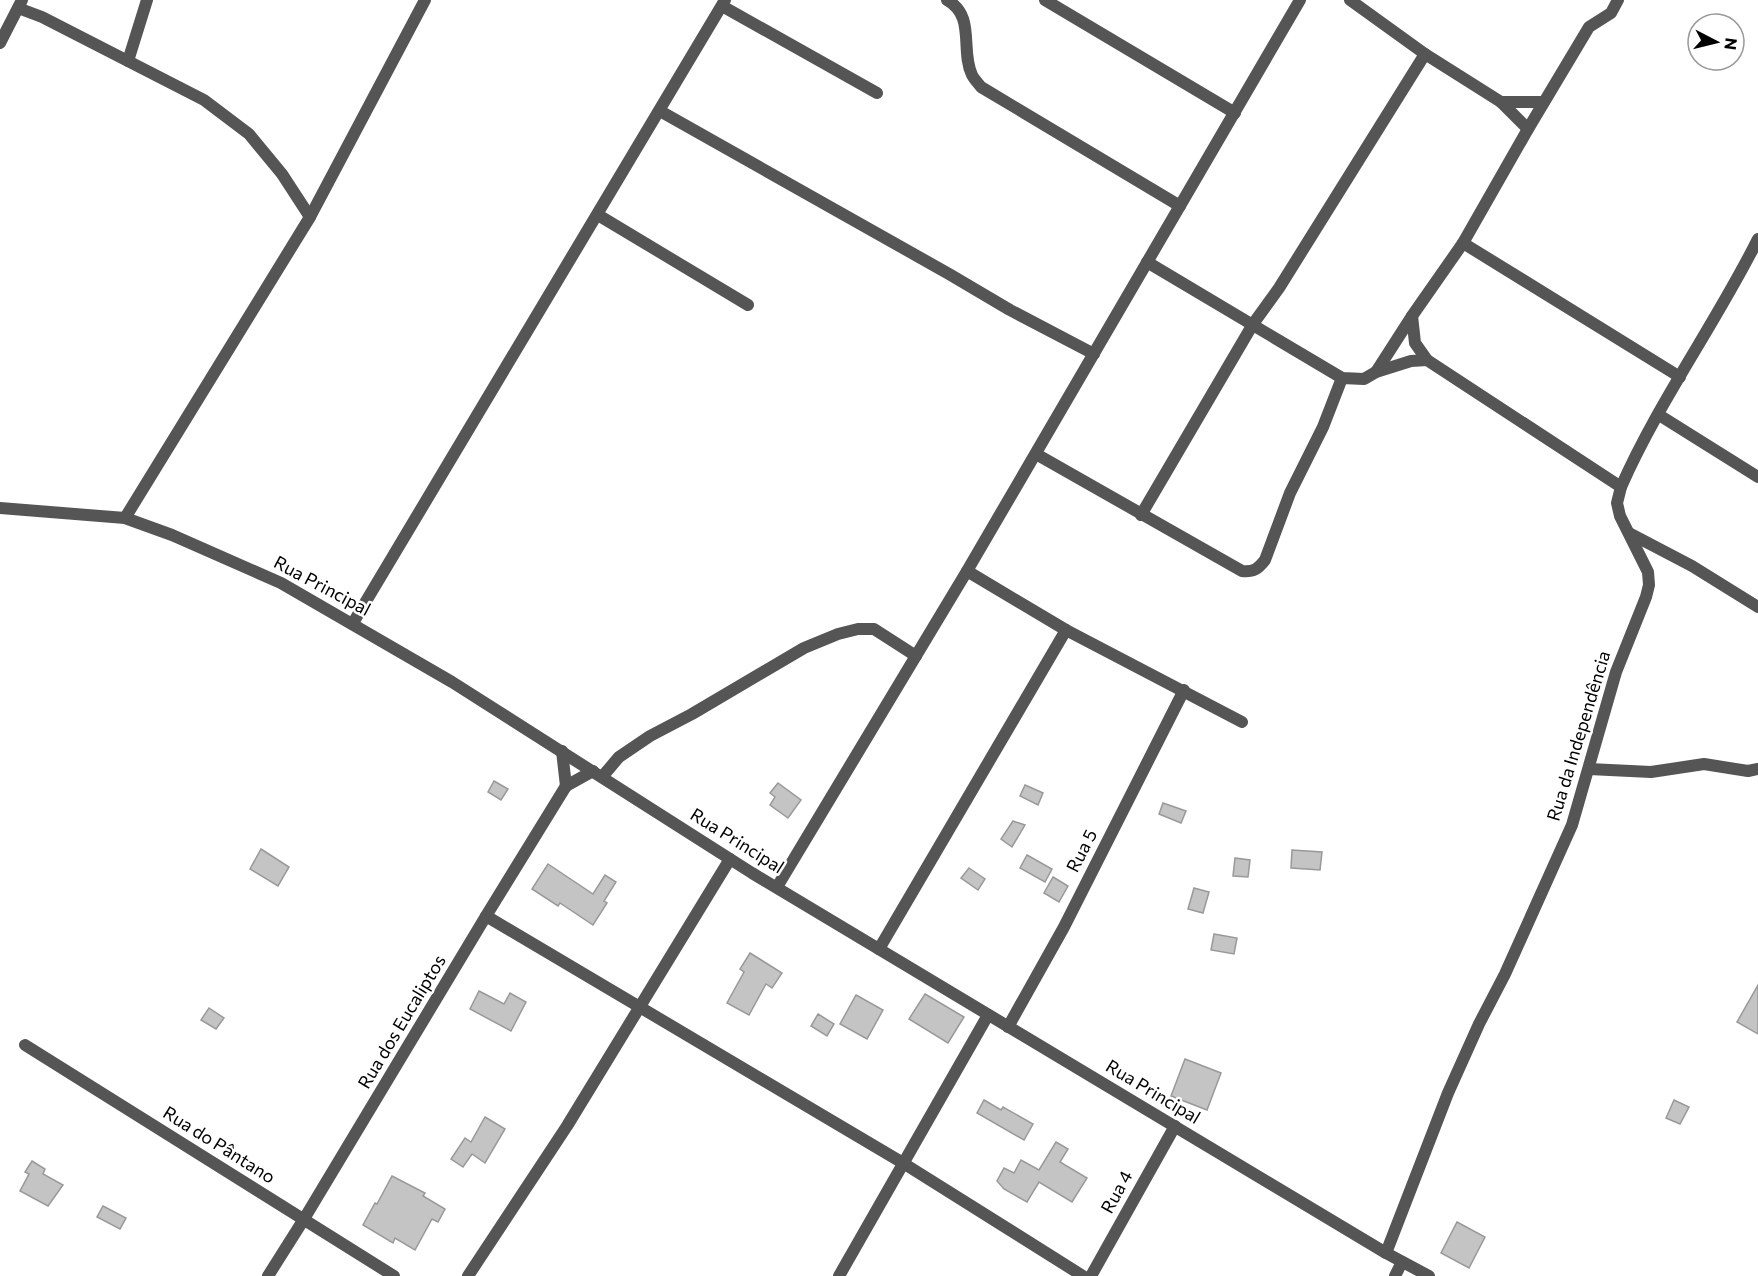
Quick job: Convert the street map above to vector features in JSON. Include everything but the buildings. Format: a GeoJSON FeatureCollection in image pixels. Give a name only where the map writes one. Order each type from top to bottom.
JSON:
{"type":"FeatureCollection","features":[{"type":"Feature","properties":{"kind":"street"},"geometry":{"type":"LineString","coordinates":[[128,61],[147,0]]}},
{"type":"Feature","properties":{"kind":"street"},"geometry":{"type":"LineString","coordinates":[[125,518],[310,217],[425,0]]}},
{"type":"Feature","properties":{"kind":"street"},"geometry":{"type":"LineString","coordinates":[[947,0],[961,13],[965,24],[972,75],[981,87],[1180,206]]}},
{"type":"Feature","properties":{"kind":"street"},"geometry":{"type":"LineString","coordinates":[[1045,0],[1235,113]]}},
{"type":"Feature","properties":{"kind":"street"},"geometry":{"type":"LineString","coordinates":[[777,887],[967,572],[1300,0]]}},
{"type":"Feature","properties":{"kind":"street"},"geometry":{"type":"LineString","coordinates":[[1350,0],[1425,54],[1501,102],[1528,129]]}},
{"type":"Feature","properties":{"kind":"street"},"geometry":{"type":"LineString","coordinates":[[1376,372],[1463,243],[1589,27],[1611,13],[1618,0]]}},
{"type":"Feature","properties":{"kind":"street"},"geometry":{"type":"LineString","coordinates":[[353,623],[723,3],[877,93]]}},
{"type":"Feature","properties":{"kind":"street"},"geometry":{"type":"LineString","coordinates":[[0,43],[20,4],[204,100],[249,134],[282,174],[310,217]]}},
{"type":"Feature","properties":{"kind":"street"},"geometry":{"type":"LineString","coordinates":[[1141,515],[1253,324],[1279,288],[1425,54]]}},
{"type":"Feature","properties":{"kind":"street"},"geometry":{"type":"LineString","coordinates":[[1501,102],[1544,102]]}},
{"type":"Feature","properties":{"kind":"street"},"geometry":{"type":"LineString","coordinates":[[660,111],[977,291],[1094,354]]}},
{"type":"Feature","properties":{"kind":"street"},"geometry":{"type":"LineString","coordinates":[[598,215],[748,305]]}},
{"type":"Feature","properties":{"kind":"street","name":"Rua da Independência"},"geometry":{"type":"LineString","coordinates":[[1386,1252],[1448,1093],[1572,825],[1616,672],[1649,585],[1648,572],[1620,516],[1617,503],[1621,487],[1680,377],[1735,285],[1758,239]]}},
{"type":"Feature","properties":{"kind":"street"},"geometry":{"type":"LineString","coordinates":[[1463,243],[1680,377]]}},
{"type":"Feature","properties":{"kind":"street"},"geometry":{"type":"LineString","coordinates":[[1147,262],[1342,378],[1364,379],[1376,372],[1411,361],[1427,360]]}},
{"type":"Feature","properties":{"kind":"street"},"geometry":{"type":"LineString","coordinates":[[1412,316],[1415,343],[1427,360],[1621,487]]}},
{"type":"Feature","properties":{"kind":"street"},"geometry":{"type":"LineString","coordinates":[[1036,454],[1242,571],[1250,572],[1258,569],[1265,560],[1290,493],[1323,427],[1342,378]]}},
{"type":"Feature","properties":{"kind":"street"},"geometry":{"type":"LineString","coordinates":[[1659,415],[1758,477]]}},
{"type":"Feature","properties":{"kind":"street","name":"Rua Principal"},"geometry":{"type":"LineString","coordinates":[[0,507],[125,518],[172,535],[281,582],[452,682],[730,859],[879,950],[1429,1276]]}},
{"type":"Feature","properties":{"kind":"street"},"geometry":{"type":"LineString","coordinates":[[1629,533],[1692,566],[1758,607]]}},
{"type":"Feature","properties":{"kind":"street"},"geometry":{"type":"LineString","coordinates":[[967,572],[1066,630],[1242,722]]}},
{"type":"Feature","properties":{"kind":"street"},"geometry":{"type":"LineString","coordinates":[[562,751],[566,786],[597,774],[640,742],[804,648],[838,634],[858,629],[874,629],[916,656]]}},
{"type":"Feature","properties":{"kind":"street"},"geometry":{"type":"LineString","coordinates":[[879,950],[1066,630]]}},
{"type":"Feature","properties":{"kind":"street","name":"Rua 5"},"geometry":{"type":"LineString","coordinates":[[1008,1027],[1064,927],[1184,690]]}},
{"type":"Feature","properties":{"kind":"street"},"geometry":{"type":"LineString","coordinates":[[1589,769],[1651,772],[1704,764],[1748,771],[1758,769]]}},
{"type":"Feature","properties":{"kind":"street","name":"Rua dos Eucaliptos"},"geometry":{"type":"LineString","coordinates":[[268,1276],[566,786]]}},
{"type":"Feature","properties":{"kind":"street"},"geometry":{"type":"LineString","coordinates":[[468,1276],[567,1126],[730,859]]}},
{"type":"Feature","properties":{"kind":"street"},"geometry":{"type":"LineString","coordinates":[[486,916],[903,1163],[1083,1276]]}},
{"type":"Feature","properties":{"kind":"street"},"geometry":{"type":"LineString","coordinates":[[839,1276],[988,1015]]}},
{"type":"Feature","properties":{"kind":"street","name":"Rua do Pântano"},"geometry":{"type":"LineString","coordinates":[[25,1045],[394,1276]]}},
{"type":"Feature","properties":{"kind":"street","name":"Rua 4"},"geometry":{"type":"LineString","coordinates":[[1091,1276],[1175,1126]]}},
{"type":"Feature","properties":{"kind":"street"},"geometry":{"type":"LineString","coordinates":[[1395,1276],[1402,1262]]}}]}
